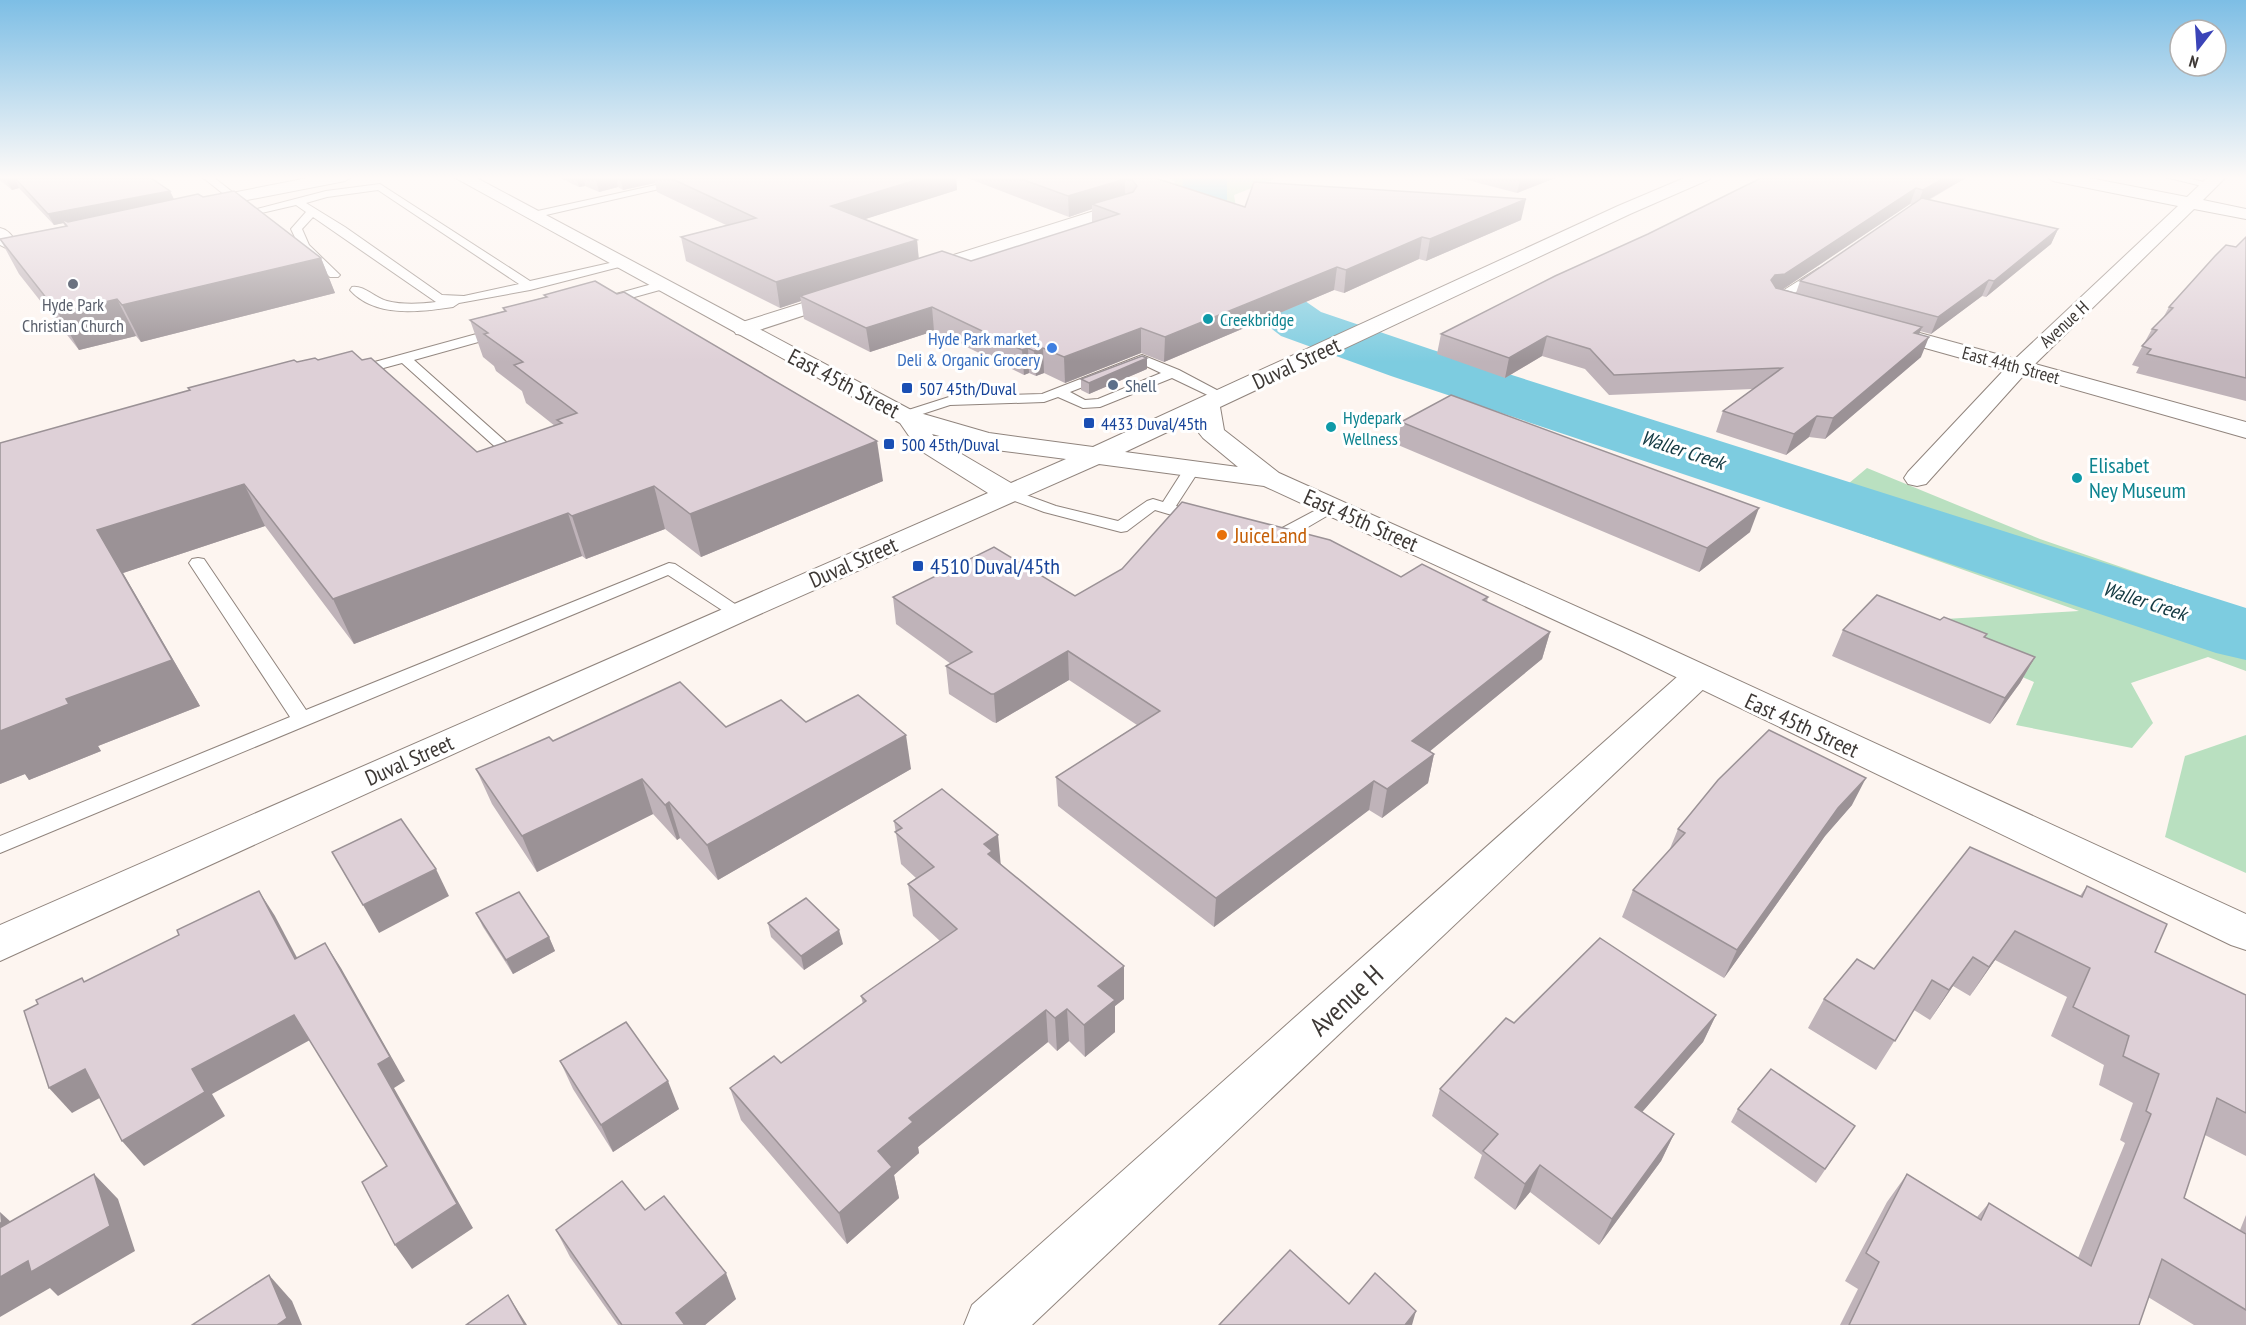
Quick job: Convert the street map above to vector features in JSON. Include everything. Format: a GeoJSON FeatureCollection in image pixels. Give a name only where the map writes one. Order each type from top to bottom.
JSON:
{"type":"FeatureCollection","features":[{"type":"Feature","properties":{"kind":"street"},"geometry":{"type":"LineString","coordinates":[[2,240],[30,238]]}},
{"type":"Feature","properties":{"kind":"street","name":"East 45th Street"},"geometry":{"type":"LineString","coordinates":[[575,238],[904,416],[988,441],[1270,479],[1699,675],[2246,933]]}},
{"type":"Feature","properties":{"kind":"street"},"geometry":{"type":"LineString","coordinates":[[898,279],[1027,238]]}},
{"type":"Feature","properties":{"kind":"street","name":"Duval Street"},"geometry":{"type":"LineString","coordinates":[[0,944],[738,612],[1095,456],[1564,238]]}},
{"type":"Feature","properties":{"kind":"street","name":"Avenue H"},"geometry":{"type":"LineString","coordinates":[[1917,478],[2019,367],[2154,238]]}},
{"type":"Feature","properties":{"kind":"street"},"geometry":{"type":"LineString","coordinates":[[744,328],[864,290]]}},
{"type":"Feature","properties":{"kind":"street"},"geometry":{"type":"LineString","coordinates":[[1777,300],[1799,306]]}},
{"type":"Feature","properties":{"kind":"street","name":"East 44th Street"},"geometry":{"type":"LineString","coordinates":[[1866,324],[2246,430]]}},
{"type":"Feature","properties":{"kind":"street"},"geometry":{"type":"LineString","coordinates":[[1215,400],[1212,433],[1270,479]]}},
{"type":"Feature","properties":{"kind":"street"},"geometry":{"type":"LineString","coordinates":[[904,416],[927,444],[1010,494]]}},
{"type":"Feature","properties":{"kind":"street","name":"Avenue H"},"geometry":{"type":"LineString","coordinates":[[992,1325],[1699,675]]}},
{"type":"Feature","properties":{"kind":"lane"},"geometry":{"type":"LineString","coordinates":[[300,238],[304,246],[334,275]]}},
{"type":"Feature","properties":{"kind":"lane"},"geometry":{"type":"LineString","coordinates":[[353,238],[439,299],[464,300]]}},
{"type":"Feature","properties":{"kind":"lane"},"geometry":{"type":"LineString","coordinates":[[457,238],[530,286]]}},
{"type":"Feature","properties":{"kind":"lane"},"geometry":{"type":"LineString","coordinates":[[356,290],[365,297],[388,306],[423,308],[530,286],[622,263]]}},
{"type":"Feature","properties":{"kind":"lane"},"geometry":{"type":"LineString","coordinates":[[1777,300],[1825,267]]}},
{"type":"Feature","properties":{"kind":"lane"},"geometry":{"type":"LineString","coordinates":[[585,307],[663,285]]}},
{"type":"Feature","properties":{"kind":"lane"},"geometry":{"type":"LineString","coordinates":[[337,377],[517,326]]}},
{"type":"Feature","properties":{"kind":"lane"},"geometry":{"type":"LineString","coordinates":[[404,358],[524,465]]}},
{"type":"Feature","properties":{"kind":"lane"},"geometry":{"type":"LineString","coordinates":[[904,416],[949,400],[1044,398],[1142,358],[1174,373],[1215,400]]}},
{"type":"Feature","properties":{"kind":"lane"},"geometry":{"type":"LineString","coordinates":[[1058,392],[1083,404],[1100,403],[1174,373]]}},
{"type":"Feature","properties":{"kind":"lane"},"geometry":{"type":"LineString","coordinates":[[1167,508],[1192,469]]}},
{"type":"Feature","properties":{"kind":"lane"},"geometry":{"type":"LineString","coordinates":[[1010,494],[1050,509],[1121,527],[1153,504],[1192,516]]}},
{"type":"Feature","properties":{"kind":"lane"},"geometry":{"type":"LineString","coordinates":[[1250,533],[1273,540],[1331,507]]}},
{"type":"Feature","properties":{"kind":"lane"},"geometry":{"type":"LineString","coordinates":[[198,563],[302,720]]}},
{"type":"Feature","properties":{"kind":"lane"},"geometry":{"type":"LineString","coordinates":[[0,845],[669,568],[738,612]]}},
{"type":"Feature","properties":{"kind":"green space"},"geometry":{"type":"Polygon","coordinates":[[[1198,238],[1241,238],[1248,280],[1290,303],[1333,319],[1296,336],[1214,267],[1198,238]]]}},
{"type":"Feature","properties":{"kind":"green space"},"geometry":{"type":"Polygon","coordinates":[[[1399,345],[1842,489],[1867,468],[2040,539],[2246,610],[2246,671],[2208,657],[2131,683],[2153,723],[2132,748],[2016,725],[2034,682],[1894,622],[2079,611],[1449,387],[1362,360],[1399,345]]]}},
{"type":"Feature","properties":{"kind":"green space"},"geometry":{"type":"Polygon","coordinates":[[[2246,735],[2246,873],[2165,837],[2185,756],[2246,735]]]}},
{"type":"Feature","properties":{"kind":"building"},"geometry":{"type":"Polygon","coordinates":[[[295,238],[321,258],[122,305],[117,299],[58,313],[0,239],[295,238]]]}},
{"type":"Feature","properties":{"kind":"building"},"geometry":{"type":"Polygon","coordinates":[[[683,238],[912,238],[917,240],[776,282],[683,238]]]}},
{"type":"Feature","properties":{"kind":"building"},"geometry":{"type":"Polygon","coordinates":[[[1044,238],[1420,238],[1346,270],[1337,267],[1165,337],[1141,328],[1064,357],[1043,348],[1034,351],[1028,348],[1022,350],[932,307],[866,328],[800,296],[942,251],[971,261],[1044,238]]]}},
{"type":"Feature","properties":{"kind":"building"},"geometry":{"type":"Polygon","coordinates":[[[1640,238],[1840,238],[1785,274],[1775,275],[1771,280],[1776,288],[1922,327],[1914,333],[1929,337],[1833,418],[1817,416],[1794,434],[1723,411],[1782,368],[1614,375],[1590,349],[1547,336],[1509,358],[1441,334],[1555,276],[1640,238]]]}},
{"type":"Feature","properties":{"kind":"building"},"geometry":{"type":"Polygon","coordinates":[[[1863,238],[2047,238],[1994,281],[1989,280],[1938,317],[1800,281],[1863,238]]]}},
{"type":"Feature","properties":{"kind":"building"},"geometry":{"type":"Polygon","coordinates":[[[2246,238],[2246,378],[2147,354],[2151,349],[2142,346],[2157,330],[2152,329],[2173,308],[2169,307],[2226,245],[2236,247],[2246,238]]]}},
{"type":"Feature","properties":{"kind":"building"},"geometry":{"type":"Polygon","coordinates":[[[595,281],[617,294],[624,292],[877,441],[690,514],[654,486],[572,516],[568,513],[333,599],[244,484],[97,530],[172,660],[66,699],[69,704],[0,731],[0,443],[190,390],[188,388],[294,360],[297,362],[315,358],[318,360],[352,351],[362,360],[371,358],[477,452],[562,423],[557,420],[577,413],[514,365],[523,362],[484,334],[488,333],[470,320],[506,311],[503,308],[547,297],[544,295],[595,281]]]}},
{"type":"Feature","properties":{"kind":"building"},"geometry":{"type":"Polygon","coordinates":[[[1142,356],[1147,358],[1089,383],[1081,379],[1142,356]]]}},
{"type":"Feature","properties":{"kind":"building"},"geometry":{"type":"Polygon","coordinates":[[[1451,395],[1759,508],[1707,548],[1401,422],[1451,395]]]}},
{"type":"Feature","properties":{"kind":"building"},"geometry":{"type":"Polygon","coordinates":[[[1182,502],[1330,540],[1401,577],[1422,564],[1488,597],[1483,600],[1550,632],[1412,741],[1434,754],[1387,789],[1374,781],[1216,898],[1056,777],[1160,711],[1068,651],[991,694],[946,666],[972,652],[893,597],[994,547],[1075,596],[1122,569],[1182,502]]]}},
{"type":"Feature","properties":{"kind":"building"},"geometry":{"type":"Polygon","coordinates":[[[1877,595],[1940,620],[1944,617],[1987,634],[1984,637],[2035,657],[2005,698],[1843,630],[1877,595]]]}},
{"type":"Feature","properties":{"kind":"building"},"geometry":{"type":"Polygon","coordinates":[[[680,682],[726,727],[781,700],[806,722],[858,695],[906,735],[707,845],[669,802],[665,805],[642,779],[522,836],[476,769],[549,737],[553,741],[680,682]]]}},
{"type":"Feature","properties":{"kind":"building"},"geometry":{"type":"Polygon","coordinates":[[[1769,730],[1866,778],[1838,808],[1737,950],[1633,890],[1685,833],[1678,829],[1718,780],[1769,730]]]}},
{"type":"Feature","properties":{"kind":"building"},"geometry":{"type":"Polygon","coordinates":[[[942,789],[998,835],[984,844],[992,851],[988,854],[1124,966],[1098,986],[1115,1000],[1084,1025],[1067,1009],[1055,1018],[1046,1010],[909,1118],[913,1122],[878,1151],[892,1167],[839,1213],[730,1088],[774,1056],[781,1063],[866,1001],[861,996],[957,929],[908,884],[934,867],[895,832],[902,828],[894,821],[942,789]]]}},
{"type":"Feature","properties":{"kind":"building"},"geometry":{"type":"Polygon","coordinates":[[[401,819],[436,869],[363,905],[332,852],[401,819]]]}},
{"type":"Feature","properties":{"kind":"building"},"geometry":{"type":"Polygon","coordinates":[[[1970,847],[2082,897],[2087,886],[2167,924],[2155,952],[2246,995],[2246,1113],[2217,1098],[2184,1198],[2246,1234],[2246,1310],[2162,1259],[2139,1325],[1849,1325],[1879,1262],[1866,1253],[1907,1174],[1981,1220],[1989,1203],[2091,1266],[2151,1114],[2146,1111],[2159,1074],[2123,1056],[2129,1036],[2073,1007],[2090,968],[2015,931],[1989,967],[1973,957],[1949,990],[1932,980],[1895,1041],[1824,999],[1857,959],[1874,969],[1970,847]]]}},
{"type":"Feature","properties":{"kind":"building"},"geometry":{"type":"Polygon","coordinates":[[[259,891],[295,959],[325,943],[390,1057],[378,1064],[457,1204],[395,1245],[362,1182],[387,1166],[294,1015],[192,1069],[205,1092],[122,1141],[85,1069],[49,1088],[24,1011],[38,1004],[36,1000],[82,978],[84,982],[179,935],[177,930],[259,891]]]}},
{"type":"Feature","properties":{"kind":"building"},"geometry":{"type":"Polygon","coordinates":[[[519,892],[549,937],[506,960],[476,913],[519,892]]]}},
{"type":"Feature","properties":{"kind":"building"},"geometry":{"type":"Polygon","coordinates":[[[806,898],[839,930],[801,956],[768,923],[806,898]]]}},
{"type":"Feature","properties":{"kind":"building"},"geometry":{"type":"Polygon","coordinates":[[[1600,938],[1716,1015],[1635,1107],[1674,1134],[1612,1219],[1540,1165],[1525,1184],[1483,1151],[1498,1134],[1440,1089],[1506,1018],[1514,1023],[1600,938]]]}},
{"type":"Feature","properties":{"kind":"building"},"geometry":{"type":"Polygon","coordinates":[[[626,1022],[668,1081],[601,1125],[560,1061],[626,1022]]]}},
{"type":"Feature","properties":{"kind":"building"},"geometry":{"type":"Polygon","coordinates":[[[1771,1069],[1855,1126],[1825,1169],[1738,1109],[1771,1069]]]}},
{"type":"Feature","properties":{"kind":"building"},"geometry":{"type":"Polygon","coordinates":[[[94,1174],[110,1226],[31,1272],[28,1261],[0,1277],[0,1222],[1,1227],[94,1174]]]}},
{"type":"Feature","properties":{"kind":"building"},"geometry":{"type":"Polygon","coordinates":[[[622,1181],[645,1210],[664,1196],[726,1273],[676,1313],[685,1325],[622,1325],[556,1230],[622,1181]]]}},
{"type":"Feature","properties":{"kind":"building"},"geometry":{"type":"Polygon","coordinates":[[[1290,1250],[1349,1304],[1375,1273],[1416,1311],[1405,1325],[1219,1325],[1290,1250]]]}},
{"type":"Feature","properties":{"kind":"building"},"geometry":{"type":"Polygon","coordinates":[[[269,1275],[287,1318],[277,1325],[192,1325],[269,1275]]]}},
{"type":"Feature","properties":{"kind":"building"},"geometry":{"type":"Polygon","coordinates":[[[508,1295],[525,1325],[466,1325],[508,1295]]]}},
{"type":"Feature","properties":{"kind":"waterway","name":"Waller Creek"},"geometry":{"type":"LineString","coordinates":[[1219,238],[1220,256],[1238,278],[1301,324],[1412,363],[2246,635]]}},
{"type":"Feature","properties":{"kind":"place","name":"Hyde Park Christian Church"},"geometry":{"type":"Point","coordinates":[73,284]}},
{"type":"Feature","properties":{"kind":"place","name":"Creekbridge"},"geometry":{"type":"Point","coordinates":[1208,319]}},
{"type":"Feature","properties":{"kind":"place","name":"Hyde Park market, Deli & Organic Grocery"},"geometry":{"type":"Point","coordinates":[1052,348]}},
{"type":"Feature","properties":{"kind":"place","name":"Shell"},"geometry":{"type":"Point","coordinates":[1113,385]}},
{"type":"Feature","properties":{"kind":"place","name":"507 45th/Duval"},"geometry":{"type":"Point","coordinates":[907,388]}},
{"type":"Feature","properties":{"kind":"place","name":"4433 Duval/45th"},"geometry":{"type":"Point","coordinates":[1089,423]}},
{"type":"Feature","properties":{"kind":"place","name":"Hydepark Wellness"},"geometry":{"type":"Point","coordinates":[1331,427]}},
{"type":"Feature","properties":{"kind":"place","name":"500 45th/Duval"},"geometry":{"type":"Point","coordinates":[889,444]}},
{"type":"Feature","properties":{"kind":"place","name":"Elisabet Ney Museum"},"geometry":{"type":"Point","coordinates":[2077,478]}},
{"type":"Feature","properties":{"kind":"place","name":"JuiceLand"},"geometry":{"type":"Point","coordinates":[1222,535]}},
{"type":"Feature","properties":{"kind":"place","name":"4510 Duval/45th"},"geometry":{"type":"Point","coordinates":[918,566]}}]}
